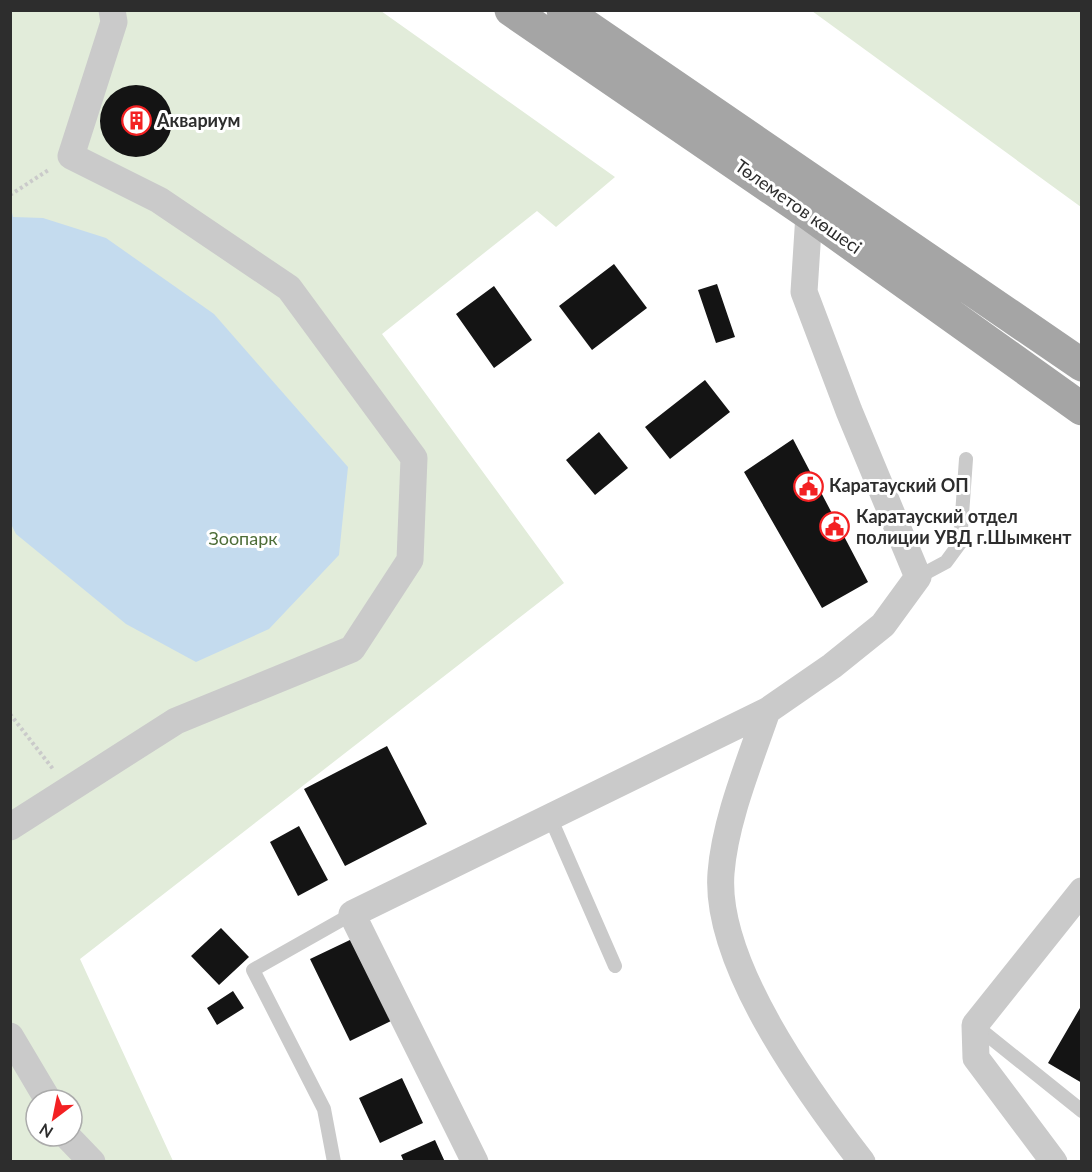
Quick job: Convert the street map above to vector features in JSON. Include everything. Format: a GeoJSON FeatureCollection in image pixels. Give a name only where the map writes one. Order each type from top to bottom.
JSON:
{"type":"FeatureCollection","features":[{"type":"Feature","properties":{"kind":"main road","name":"Төлеметов көшесі"},"geometry":{"type":"LineString","coordinates":[[511,10],[810,214],[1082,409]]}},
{"type":"Feature","properties":{"kind":"main road","name":"Төлеметов көшесі"},"geometry":{"type":"LineString","coordinates":[[563,10],[1082,365]]}},
{"type":"Feature","properties":{"kind":"street"},"geometry":{"type":"LineString","coordinates":[[10,827],[176,721],[352,649],[410,560],[414,458],[290,288],[159,200],[71,156],[114,22],[112,10]]}},
{"type":"Feature","properties":{"kind":"street"},"geometry":{"type":"LineString","coordinates":[[475,1161],[351,914],[767,711],[832,666],[883,625],[918,577],[849,411],[804,292],[810,214]]}},
{"type":"Feature","properties":{"kind":"street"},"geometry":{"type":"LineString","coordinates":[[767,711],[736,801],[721,873],[726,932],[752,994],[817,1104],[862,1161]]}},
{"type":"Feature","properties":{"kind":"street"},"geometry":{"type":"LineString","coordinates":[[1054,1161],[975,1058],[975,1025],[1082,891]]}},
{"type":"Feature","properties":{"kind":"street"},"geometry":{"type":"LineString","coordinates":[[10,1036],[41,1088]]}},
{"type":"Feature","properties":{"kind":"street"},"geometry":{"type":"LineString","coordinates":[[79,1148],[92,1161]]}},
{"type":"Feature","properties":{"kind":"lane"},"geometry":{"type":"LineString","coordinates":[[918,577],[946,562],[960,543],[966,459]]}},
{"type":"Feature","properties":{"kind":"lane"},"geometry":{"type":"LineString","coordinates":[[550,817],[615,966]]}},
{"type":"Feature","properties":{"kind":"lane"},"geometry":{"type":"LineString","coordinates":[[334,1161],[324,1109],[253,970],[351,914]]}},
{"type":"Feature","properties":{"kind":"lane"},"geometry":{"type":"LineString","coordinates":[[975,1025],[1082,1111]]}},
{"type":"Feature","properties":{"kind":"path"},"geometry":{"type":"LineString","coordinates":[[10,714],[68,789]]}},
{"type":"Feature","properties":{"kind":"green space","name":"Зоопарк"},"geometry":{"type":"Polygon","coordinates":[[[10,11],[381,11],[615,177],[556,227],[537,211],[382,334],[564,583],[80,959],[173,1161],[11,1161],[10,11]]]}},
{"type":"Feature","properties":{"kind":"green space"},"geometry":{"type":"Polygon","coordinates":[[[812,11],[1081,11],[1081,207],[812,11]]]}},
{"type":"Feature","properties":{"kind":"water"},"geometry":{"type":"Polygon","coordinates":[[[11,208],[13,217],[43,218],[106,238],[214,314],[348,467],[339,555],[269,629],[196,662],[126,624],[16,534],[10,522],[11,208]]]}},
{"type":"Feature","properties":{"kind":"building","name":"Аквариум"},"geometry":{"type":"Polygon","coordinates":[[[136,85],[156,91],[166,101],[172,121],[166,141],[156,151],[136,157],[116,151],[106,141],[100,121],[106,101],[116,91],[136,85]]]}},
{"type":"Feature","properties":{"kind":"building"},"geometry":{"type":"Polygon","coordinates":[[[614,264],[647,308],[592,350],[559,306],[614,264]]]}},
{"type":"Feature","properties":{"kind":"building"},"geometry":{"type":"Polygon","coordinates":[[[717,284],[735,337],[716,343],[698,290],[717,284]]]}},
{"type":"Feature","properties":{"kind":"building"},"geometry":{"type":"Polygon","coordinates":[[[494,286],[532,340],[494,368],[456,314],[494,286]]]}},
{"type":"Feature","properties":{"kind":"building"},"geometry":{"type":"Polygon","coordinates":[[[705,380],[730,412],[670,459],[645,427],[705,380]]]}},
{"type":"Feature","properties":{"kind":"building"},"geometry":{"type":"Polygon","coordinates":[[[599,432],[628,468],[595,495],[566,460],[599,432]]]}},
{"type":"Feature","properties":{"kind":"building"},"geometry":{"type":"Polygon","coordinates":[[[793,439],[868,582],[822,608],[744,472],[793,439]]]}},
{"type":"Feature","properties":{"kind":"building"},"geometry":{"type":"Polygon","coordinates":[[[387,746],[427,824],[345,866],[304,789],[387,746]]]}},
{"type":"Feature","properties":{"kind":"building"},"geometry":{"type":"Polygon","coordinates":[[[299,826],[328,880],[298,896],[270,842],[299,826]]]}},
{"type":"Feature","properties":{"kind":"building"},"geometry":{"type":"Polygon","coordinates":[[[221,928],[249,957],[219,985],[191,956],[221,928]]]}},
{"type":"Feature","properties":{"kind":"building"},"geometry":{"type":"Polygon","coordinates":[[[352,939],[391,1021],[350,1041],[310,959],[352,939]]]}},
{"type":"Feature","properties":{"kind":"building"},"geometry":{"type":"Polygon","coordinates":[[[233,991],[244,1008],[217,1025],[207,1008],[233,991]]]}},
{"type":"Feature","properties":{"kind":"building"},"geometry":{"type":"Polygon","coordinates":[[[1080,1008],[1082,1009],[1082,1083],[1048,1063],[1080,1008]]]}},
{"type":"Feature","properties":{"kind":"building"},"geometry":{"type":"Polygon","coordinates":[[[402,1078],[423,1123],[380,1143],[359,1098],[402,1078]]]}},
{"type":"Feature","properties":{"kind":"building"},"geometry":{"type":"Polygon","coordinates":[[[435,1140],[445,1162],[404,1162],[401,1155],[435,1140]]]}},
{"type":"Feature","properties":{"kind":"place","name":"Аквариум"},"geometry":{"type":"Point","coordinates":[136,121]}},
{"type":"Feature","properties":{"kind":"place","name":"Каратауский ОП"},"geometry":{"type":"Point","coordinates":[808,486]}},
{"type":"Feature","properties":{"kind":"place","name":"Каратауский отдел полиции УВД г.Шымкент"},"geometry":{"type":"Point","coordinates":[835,527]}}]}
